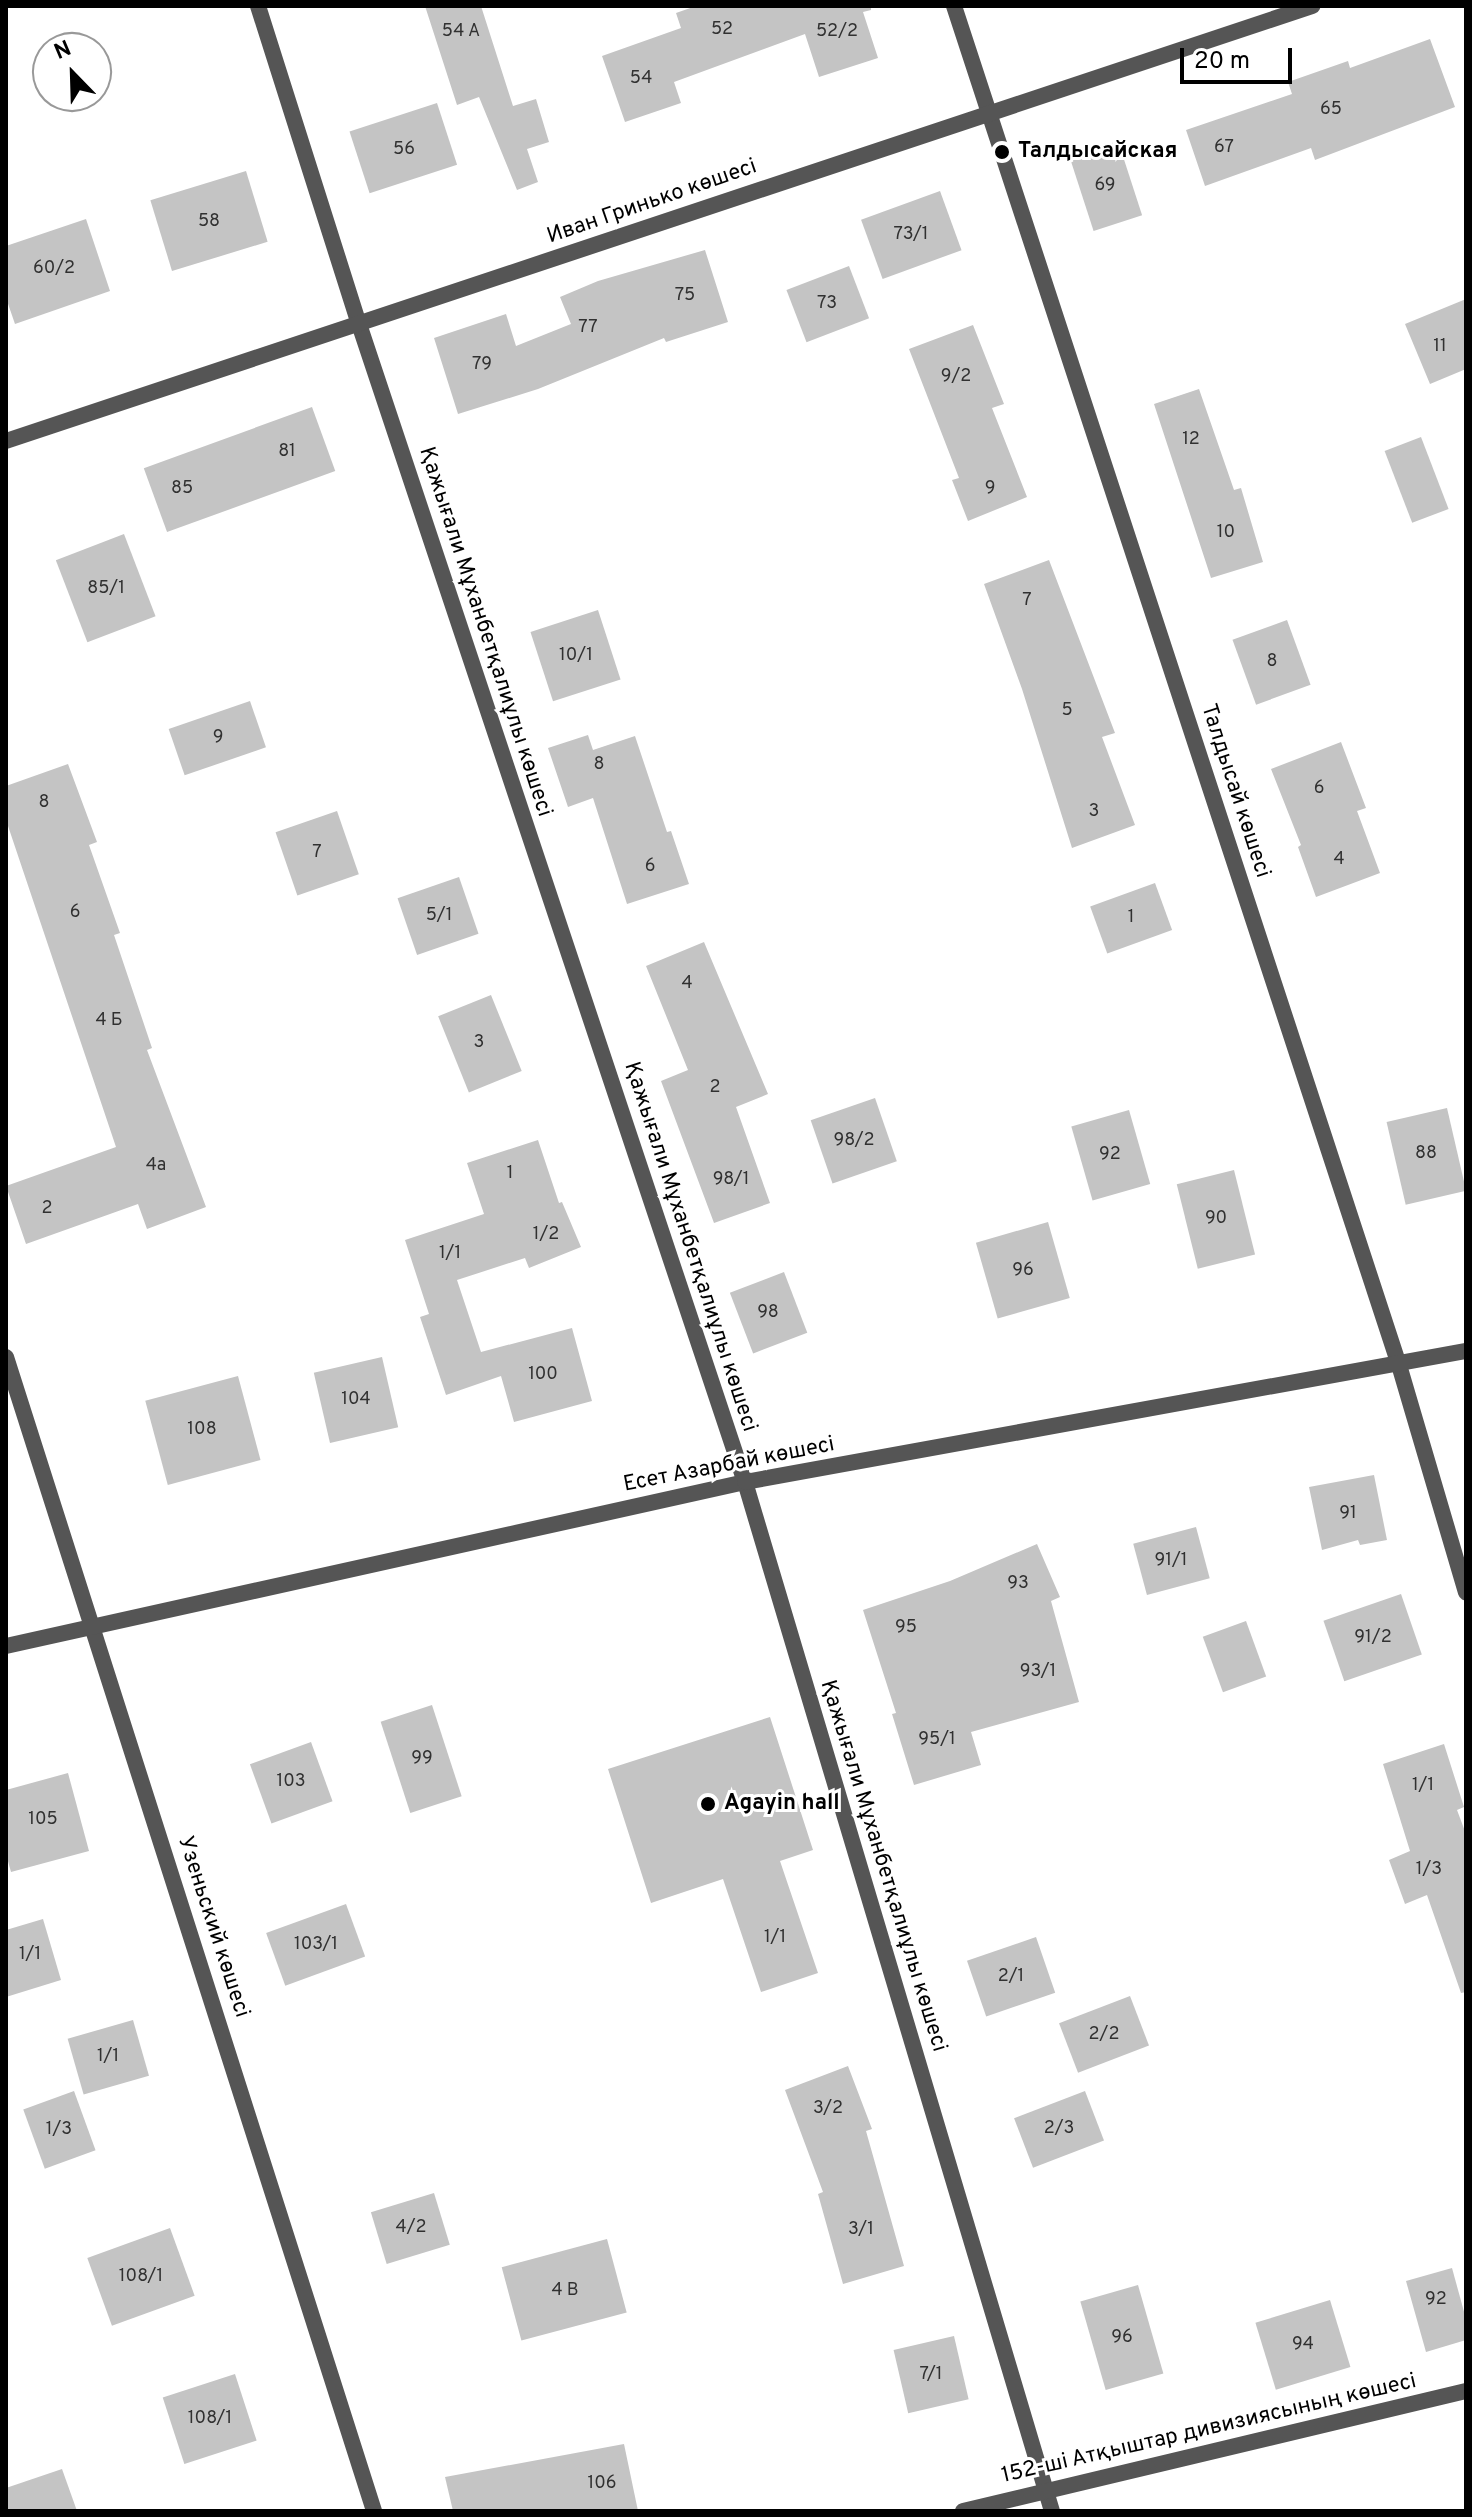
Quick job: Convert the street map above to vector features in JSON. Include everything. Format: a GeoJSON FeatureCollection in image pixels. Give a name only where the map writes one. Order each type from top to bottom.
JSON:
{"type":"FeatureCollection","features":[{"type":"Feature","properties":{"kind":"street","name":"Қажығали Мұханбетқалиұлы көшесі"},"geometry":{"type":"LineString","coordinates":[[258,6],[359,324],[745,1482],[1052,2511]]}},
{"type":"Feature","properties":{"kind":"street","name":"Талдысай көшесі"},"geometry":{"type":"LineString","coordinates":[[954,6],[1399,1365],[1466,1592]]}},
{"type":"Feature","properties":{"kind":"street","name":"Иван Гринько көшесі"},"geometry":{"type":"LineString","coordinates":[[6,441],[1312,6]]}},
{"type":"Feature","properties":{"kind":"street","name":"Есет Азарбай көшесі"},"geometry":{"type":"LineString","coordinates":[[6,1646],[745,1482],[1466,1351]]}},
{"type":"Feature","properties":{"kind":"street","name":"Узеньский көшесі"},"geometry":{"type":"LineString","coordinates":[[6,1357],[94,1625],[374,2511]]}},
{"type":"Feature","properties":{"kind":"street","name":"152-ші Атқыштар дивизиясының көшесі"},"geometry":{"type":"LineString","coordinates":[[963,2511],[1466,2391]]}},
{"type":"Feature","properties":{"kind":"building"},"geometry":{"type":"Polygon","coordinates":[[[425,6],[481,6],[513,106],[536,99],[549,142],[527,149],[538,182],[517,190],[479,97],[457,105],[425,6]]]}},
{"type":"Feature","properties":{"kind":"building"},"geometry":{"type":"Polygon","coordinates":[[[696,6],[871,6],[871,10],[863,12],[878,58],[819,77],[805,34],[674,82],[681,103],[625,122],[602,56],[681,28],[676,13],[696,6]]]}},
{"type":"Feature","properties":{"kind":"building"},"geometry":{"type":"Polygon","coordinates":[[[1430,39],[1455,107],[1315,160],[1311,148],[1205,186],[1186,130],[1292,94],[1288,82],[1348,61],[1350,68],[1430,39]]]}},
{"type":"Feature","properties":{"kind":"building"},"geometry":{"type":"Polygon","coordinates":[[[437,103],[457,165],[370,193],[350,131],[437,103]]]}},
{"type":"Feature","properties":{"kind":"building"},"geometry":{"type":"Polygon","coordinates":[[[1118,141],[1142,215],[1094,231],[1069,157],[1118,141]]]}},
{"type":"Feature","properties":{"kind":"building"},"geometry":{"type":"Polygon","coordinates":[[[246,171],[268,242],[172,271],[150,200],[246,171]]]}},
{"type":"Feature","properties":{"kind":"building"},"geometry":{"type":"Polygon","coordinates":[[[940,191],[962,250],[883,279],[861,220],[940,191]]]}},
{"type":"Feature","properties":{"kind":"building"},"geometry":{"type":"Polygon","coordinates":[[[86,219],[110,291],[15,324],[6,298],[6,246],[86,219]]]}},
{"type":"Feature","properties":{"kind":"building"},"geometry":{"type":"Polygon","coordinates":[[[705,250],[728,322],[666,342],[664,338],[538,389],[458,414],[434,338],[506,314],[516,346],[571,324],[560,297],[598,281],[705,250]]]}},
{"type":"Feature","properties":{"kind":"building"},"geometry":{"type":"Polygon","coordinates":[[[849,266],[869,318],[807,342],[786,290],[849,266]]]}},
{"type":"Feature","properties":{"kind":"building"},"geometry":{"type":"Polygon","coordinates":[[[1466,299],[1466,369],[1430,384],[1405,324],[1466,299]]]}},
{"type":"Feature","properties":{"kind":"building"},"geometry":{"type":"Polygon","coordinates":[[[973,325],[1004,404],[992,408],[1027,497],[968,521],[952,480],[959,478],[909,349],[973,325]]]}},
{"type":"Feature","properties":{"kind":"building"},"geometry":{"type":"Polygon","coordinates":[[[1199,389],[1234,490],[1241,488],[1263,562],[1211,578],[1154,404],[1199,389]]]}},
{"type":"Feature","properties":{"kind":"building"},"geometry":{"type":"Polygon","coordinates":[[[312,407],[335,471],[167,532],[144,468],[312,407]]]}},
{"type":"Feature","properties":{"kind":"building"},"geometry":{"type":"Polygon","coordinates":[[[1421,437],[1449,509],[1412,523],[1385,451],[1421,437]]]}},
{"type":"Feature","properties":{"kind":"building"},"geometry":{"type":"Polygon","coordinates":[[[124,534],[156,616],[87,642],[56,560],[124,534]]]}},
{"type":"Feature","properties":{"kind":"building"},"geometry":{"type":"Polygon","coordinates":[[[1049,560],[1115,733],[1102,737],[1135,825],[1072,848],[1022,689],[984,584],[1049,560]]]}},
{"type":"Feature","properties":{"kind":"building"},"geometry":{"type":"Polygon","coordinates":[[[598,610],[621,679],[553,701],[530,632],[598,610]]]}},
{"type":"Feature","properties":{"kind":"building"},"geometry":{"type":"Polygon","coordinates":[[[1287,620],[1311,685],[1256,705],[1232,640],[1287,620]]]}},
{"type":"Feature","properties":{"kind":"building"},"geometry":{"type":"Polygon","coordinates":[[[250,701],[266,747],[185,775],[169,729],[250,701]]]}},
{"type":"Feature","properties":{"kind":"building"},"geometry":{"type":"Polygon","coordinates":[[[588,735],[593,750],[635,736],[667,832],[671,831],[689,884],[627,904],[593,798],[568,807],[548,748],[588,735]]]}},
{"type":"Feature","properties":{"kind":"building"},"geometry":{"type":"Polygon","coordinates":[[[1341,742],[1366,808],[1357,811],[1380,873],[1316,897],[1298,847],[1301,845],[1271,769],[1341,742]]]}},
{"type":"Feature","properties":{"kind":"building"},"geometry":{"type":"Polygon","coordinates":[[[68,764],[97,842],[89,845],[120,933],[114,935],[152,1048],[147,1050],[206,1207],[147,1229],[138,1204],[26,1244],[6,1186],[116,1147],[6,820],[6,786],[68,764]]]}},
{"type":"Feature","properties":{"kind":"building"},"geometry":{"type":"Polygon","coordinates":[[[337,811],[359,874],[297,896],[276,832],[337,811]]]}},
{"type":"Feature","properties":{"kind":"building"},"geometry":{"type":"Polygon","coordinates":[[[459,877],[479,934],[417,955],[398,898],[459,877]]]}},
{"type":"Feature","properties":{"kind":"building"},"geometry":{"type":"Polygon","coordinates":[[[1155,883],[1172,930],[1107,954],[1090,907],[1155,883]]]}},
{"type":"Feature","properties":{"kind":"building"},"geometry":{"type":"Polygon","coordinates":[[[704,942],[768,1094],[736,1107],[770,1203],[714,1223],[661,1081],[688,1070],[646,966],[704,942]]]}},
{"type":"Feature","properties":{"kind":"building"},"geometry":{"type":"Polygon","coordinates":[[[491,995],[522,1071],[469,1092],[438,1016],[491,995]]]}},
{"type":"Feature","properties":{"kind":"building"},"geometry":{"type":"Polygon","coordinates":[[[875,1098],[897,1161],[833,1183],[811,1120],[875,1098]]]}},
{"type":"Feature","properties":{"kind":"building"},"geometry":{"type":"Polygon","coordinates":[[[1447,1108],[1466,1191],[1406,1205],[1387,1122],[1447,1108]]]}},
{"type":"Feature","properties":{"kind":"building"},"geometry":{"type":"Polygon","coordinates":[[[1129,1110],[1150,1184],[1093,1201],[1071,1127],[1129,1110]]]}},
{"type":"Feature","properties":{"kind":"building"},"geometry":{"type":"Polygon","coordinates":[[[538,1140],[559,1203],[562,1202],[581,1247],[529,1268],[525,1258],[457,1280],[481,1352],[572,1328],[592,1401],[514,1422],[501,1376],[446,1395],[420,1317],[429,1314],[405,1240],[484,1214],[467,1163],[538,1140]]]}},
{"type":"Feature","properties":{"kind":"building"},"geometry":{"type":"Polygon","coordinates":[[[1234,1170],[1255,1254],[1198,1269],[1177,1184],[1234,1170]]]}},
{"type":"Feature","properties":{"kind":"building"},"geometry":{"type":"Polygon","coordinates":[[[1048,1222],[1070,1298],[998,1319],[976,1243],[1048,1222]]]}},
{"type":"Feature","properties":{"kind":"building"},"geometry":{"type":"Polygon","coordinates":[[[784,1272],[807,1333],[753,1353],[730,1293],[784,1272]]]}},
{"type":"Feature","properties":{"kind":"building"},"geometry":{"type":"Polygon","coordinates":[[[382,1357],[398,1427],[330,1443],[314,1373],[382,1357]]]}},
{"type":"Feature","properties":{"kind":"building"},"geometry":{"type":"Polygon","coordinates":[[[238,1376],[261,1460],[168,1485],[145,1401],[238,1376]]]}},
{"type":"Feature","properties":{"kind":"building"},"geometry":{"type":"Polygon","coordinates":[[[1374,1475],[1387,1540],[1360,1545],[1358,1540],[1322,1550],[1309,1487],[1374,1475]]]}},
{"type":"Feature","properties":{"kind":"building"},"geometry":{"type":"Polygon","coordinates":[[[1196,1527],[1210,1578],[1147,1595],[1133,1544],[1196,1527]]]}},
{"type":"Feature","properties":{"kind":"building"},"geometry":{"type":"Polygon","coordinates":[[[1037,1544],[1060,1597],[1051,1601],[1079,1702],[971,1732],[981,1765],[914,1785],[892,1714],[896,1713],[863,1610],[950,1581],[1037,1544]]]}},
{"type":"Feature","properties":{"kind":"building"},"geometry":{"type":"Polygon","coordinates":[[[1401,1594],[1422,1655],[1344,1681],[1323,1621],[1401,1594]]]}},
{"type":"Feature","properties":{"kind":"building"},"geometry":{"type":"Polygon","coordinates":[[[1246,1621],[1266,1676],[1223,1692],[1203,1637],[1246,1621]]]}},
{"type":"Feature","properties":{"kind":"building"},"geometry":{"type":"Polygon","coordinates":[[[432,1705],[462,1796],[410,1813],[381,1722],[432,1705]]]}},
{"type":"Feature","properties":{"kind":"building"},"geometry":{"type":"Polygon","coordinates":[[[770,1717],[813,1850],[780,1861],[818,1973],[761,1992],[723,1879],[651,1903],[608,1769],[770,1717]]]}},
{"type":"Feature","properties":{"kind":"building"},"geometry":{"type":"Polygon","coordinates":[[[311,1742],[333,1801],[271,1823],[250,1764],[311,1742]]]}},
{"type":"Feature","properties":{"kind":"building"},"geometry":{"type":"Polygon","coordinates":[[[1444,1744],[1464,1807],[1457,1810],[1466,1834],[1466,1992],[1461,1993],[1427,1895],[1405,1904],[1389,1860],[1410,1851],[1383,1764],[1444,1744]]]}},
{"type":"Feature","properties":{"kind":"building"},"geometry":{"type":"Polygon","coordinates":[[[68,1773],[89,1851],[11,1872],[6,1854],[6,1790],[68,1773]]]}},
{"type":"Feature","properties":{"kind":"building"},"geometry":{"type":"Polygon","coordinates":[[[346,1904],[365,1957],[285,1986],[266,1933],[346,1904]]]}},
{"type":"Feature","properties":{"kind":"building"},"geometry":{"type":"Polygon","coordinates":[[[43,1919],[61,1980],[6,1997],[6,1930],[43,1919]]]}},
{"type":"Feature","properties":{"kind":"building"},"geometry":{"type":"Polygon","coordinates":[[[1036,1937],[1055,1993],[986,2017],[967,1961],[1036,1937]]]}},
{"type":"Feature","properties":{"kind":"building"},"geometry":{"type":"Polygon","coordinates":[[[1130,1996],[1149,2045],[1078,2073],[1059,2023],[1130,1996]]]}},
{"type":"Feature","properties":{"kind":"building"},"geometry":{"type":"Polygon","coordinates":[[[133,2020],[149,2076],[84,2094],[68,2039],[133,2020]]]}},
{"type":"Feature","properties":{"kind":"building"},"geometry":{"type":"Polygon","coordinates":[[[848,2066],[872,2129],[866,2131],[904,2266],[843,2284],[818,2194],[823,2192],[785,2090],[848,2066]]]}},
{"type":"Feature","properties":{"kind":"building"},"geometry":{"type":"Polygon","coordinates":[[[74,2091],[96,2150],[45,2169],[23,2109],[74,2091]]]}},
{"type":"Feature","properties":{"kind":"building"},"geometry":{"type":"Polygon","coordinates":[[[1085,2091],[1104,2140],[1033,2168],[1014,2118],[1085,2091]]]}},
{"type":"Feature","properties":{"kind":"building"},"geometry":{"type":"Polygon","coordinates":[[[434,2193],[450,2245],[387,2264],[371,2212],[434,2193]]]}},
{"type":"Feature","properties":{"kind":"building"},"geometry":{"type":"Polygon","coordinates":[[[170,2228],[195,2296],[112,2326],[87,2258],[170,2228]]]}},
{"type":"Feature","properties":{"kind":"building"},"geometry":{"type":"Polygon","coordinates":[[[607,2239],[627,2312],[521,2341],[502,2267],[607,2239]]]}},
{"type":"Feature","properties":{"kind":"building"},"geometry":{"type":"Polygon","coordinates":[[[1452,2268],[1466,2319],[1466,2340],[1426,2352],[1406,2281],[1452,2268]]]}},
{"type":"Feature","properties":{"kind":"building"},"geometry":{"type":"Polygon","coordinates":[[[1138,2285],[1163,2373],[1106,2390],[1080,2302],[1138,2285]]]}},
{"type":"Feature","properties":{"kind":"building"},"geometry":{"type":"Polygon","coordinates":[[[1330,2300],[1350,2367],[1276,2390],[1255,2323],[1330,2300]]]}},
{"type":"Feature","properties":{"kind":"building"},"geometry":{"type":"Polygon","coordinates":[[[954,2336],[969,2399],[908,2413],[894,2350],[954,2336]]]}},
{"type":"Feature","properties":{"kind":"building"},"geometry":{"type":"Polygon","coordinates":[[[235,2374],[257,2441],[184,2464],[163,2397],[235,2374]]]}},
{"type":"Feature","properties":{"kind":"building"},"geometry":{"type":"Polygon","coordinates":[[[624,2444],[638,2511],[453,2511],[445,2477],[624,2444]]]}},
{"type":"Feature","properties":{"kind":"building"},"geometry":{"type":"Polygon","coordinates":[[[62,2469],[77,2511],[6,2511],[6,2488],[62,2469]]]}},
{"type":"Feature","properties":{"kind":"place","name":"Талдысайская"},"geometry":{"type":"Point","coordinates":[1002,152]}},
{"type":"Feature","properties":{"kind":"place","name":"Agayin hall"},"geometry":{"type":"Point","coordinates":[708,1804]}}]}
